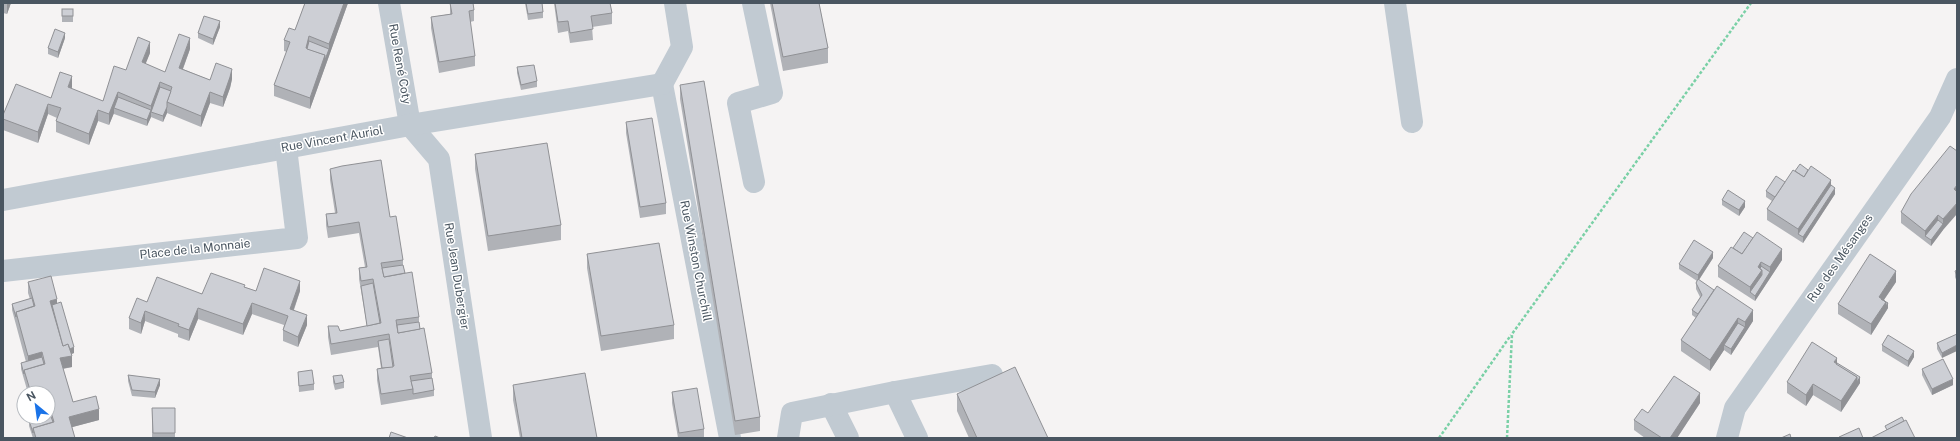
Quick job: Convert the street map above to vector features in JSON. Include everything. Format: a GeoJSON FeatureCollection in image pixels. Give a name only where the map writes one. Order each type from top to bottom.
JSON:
{"type":"FeatureCollection","features":[{"type":"Feature","properties":{"kind":"street","name":"Rue René Coty"},"geometry":{"type":"LineString","coordinates":[[389,3],[410,125]]}},
{"type":"Feature","properties":{"kind":"street"},"geometry":{"type":"LineString","coordinates":[[662,84],[682,47],[675,3]]}},
{"type":"Feature","properties":{"kind":"street"},"geometry":{"type":"LineString","coordinates":[[753,3],[772,93],[738,103],[754,182]]}},
{"type":"Feature","properties":{"kind":"street"},"geometry":{"type":"LineString","coordinates":[[1395,3],[1412,122]]}},
{"type":"Feature","properties":{"kind":"street","name":"Rue des Mésanges"},"geometry":{"type":"LineString","coordinates":[[1727,438],[1735,408],[1940,117],[1957,79]]}},
{"type":"Feature","properties":{"kind":"street","name":"Rue Vincent Auriol"},"geometry":{"type":"LineString","coordinates":[[3,200],[410,125],[662,84]]}},
{"type":"Feature","properties":{"kind":"street","name":"Rue Winston Churchill"},"geometry":{"type":"LineString","coordinates":[[662,84],[730,438]]}},
{"type":"Feature","properties":{"kind":"street","name":"Rue Jean Dubergier"},"geometry":{"type":"LineString","coordinates":[[410,125],[439,160],[481,438]]}},
{"type":"Feature","properties":{"kind":"street","name":"Place de la Monnaie"},"geometry":{"type":"LineString","coordinates":[[3,271],[298,238],[286,148]]}},
{"type":"Feature","properties":{"kind":"street"},"geometry":{"type":"LineString","coordinates":[[788,438],[792,413],[895,392],[992,375]]}},
{"type":"Feature","properties":{"kind":"street"},"geometry":{"type":"LineString","coordinates":[[895,392],[917,438]]}},
{"type":"Feature","properties":{"kind":"street"},"geometry":{"type":"LineString","coordinates":[[832,404],[848,438]]}},
{"type":"Feature","properties":{"kind":"path"},"geometry":{"type":"LineString","coordinates":[[1439,438],[1512,334],[1751,3]]}},
{"type":"Feature","properties":{"kind":"path"},"geometry":{"type":"LineString","coordinates":[[1506,438],[1512,334]]}},
{"type":"Feature","properties":{"kind":"building"},"geometry":{"type":"Polygon","coordinates":[[[305,3],[344,3],[329,44],[309,36],[306,48],[325,55],[310,98],[274,85],[290,42],[284,40],[289,28],[295,30],[305,3]]]}},
{"type":"Feature","properties":{"kind":"building"},"geometry":{"type":"Polygon","coordinates":[[[450,3],[473,3],[474,10],[469,11],[475,56],[439,62],[431,17],[452,14],[450,3]]]}},
{"type":"Feature","properties":{"kind":"building"},"geometry":{"type":"Polygon","coordinates":[[[526,3],[542,3],[543,12],[528,14],[526,3]]]}},
{"type":"Feature","properties":{"kind":"building"},"geometry":{"type":"Polygon","coordinates":[[[555,3],[610,3],[612,13],[591,16],[593,29],[570,33],[568,21],[558,22],[555,3]]]}},
{"type":"Feature","properties":{"kind":"building"},"geometry":{"type":"Polygon","coordinates":[[[772,3],[819,3],[828,48],[783,57],[772,3]]]}},
{"type":"Feature","properties":{"kind":"building"},"geometry":{"type":"Polygon","coordinates":[[[62,9],[73,9],[73,16],[62,16],[62,9]]]}},
{"type":"Feature","properties":{"kind":"building"},"geometry":{"type":"Polygon","coordinates":[[[204,16],[220,21],[213,39],[198,33],[204,16]]]}},
{"type":"Feature","properties":{"kind":"building"},"geometry":{"type":"Polygon","coordinates":[[[55,29],[65,33],[58,52],[48,48],[55,29]]]}},
{"type":"Feature","properties":{"kind":"building"},"geometry":{"type":"Polygon","coordinates":[[[179,34],[190,38],[179,68],[210,80],[216,63],[232,69],[223,97],[210,92],[201,116],[167,102],[172,87],[160,82],[151,106],[118,92],[109,114],[98,110],[89,134],[56,121],[61,108],[48,104],[38,132],[3,119],[3,115],[16,84],[51,98],[60,72],[72,76],[68,87],[103,101],[114,66],[126,70],[138,37],[150,42],[142,62],[165,72],[179,34]]]}},
{"type":"Feature","properties":{"kind":"building"},"geometry":{"type":"Polygon","coordinates":[[[309,41],[329,49],[325,60],[325,55],[307,49],[309,41]]]}},
{"type":"Feature","properties":{"kind":"building"},"geometry":{"type":"Polygon","coordinates":[[[534,65],[537,81],[521,85],[517,67],[534,65]]]}},
{"type":"Feature","properties":{"kind":"building"},"geometry":{"type":"Polygon","coordinates":[[[704,81],[760,417],[735,421],[680,85],[704,81]]]}},
{"type":"Feature","properties":{"kind":"building"},"geometry":{"type":"Polygon","coordinates":[[[160,87],[171,91],[163,116],[151,112],[160,87]]]}},
{"type":"Feature","properties":{"kind":"building"},"geometry":{"type":"Polygon","coordinates":[[[118,97],[151,110],[147,120],[114,108],[118,97]]]}},
{"type":"Feature","properties":{"kind":"building"},"geometry":{"type":"Polygon","coordinates":[[[652,118],[666,203],[640,207],[626,122],[652,118]]]}},
{"type":"Feature","properties":{"kind":"building"},"geometry":{"type":"Polygon","coordinates":[[[547,143],[561,225],[488,236],[475,154],[547,143]]]}},
{"type":"Feature","properties":{"kind":"building"},"geometry":{"type":"Polygon","coordinates":[[[1950,146],[1957,151],[1957,185],[1954,189],[1957,192],[1957,203],[1943,219],[1938,215],[1925,231],[1901,212],[1911,194],[1950,146]]]}},
{"type":"Feature","properties":{"kind":"building"},"geometry":{"type":"Polygon","coordinates":[[[381,160],[390,217],[396,216],[403,260],[381,263],[384,277],[412,272],[419,317],[396,320],[398,333],[424,328],[432,373],[410,376],[413,389],[381,394],[377,369],[394,366],[389,334],[331,344],[328,326],[338,326],[340,331],[381,323],[373,279],[361,281],[359,268],[367,267],[359,222],[328,227],[326,214],[337,213],[330,169],[381,160]]]}},
{"type":"Feature","properties":{"kind":"building"},"geometry":{"type":"Polygon","coordinates":[[[1800,164],[1808,170],[1804,177],[1795,171],[1800,164]]]}},
{"type":"Feature","properties":{"kind":"building"},"geometry":{"type":"Polygon","coordinates":[[[1811,166],[1831,180],[1798,229],[1767,209],[1793,170],[1804,177],[1811,166]]]}},
{"type":"Feature","properties":{"kind":"building"},"geometry":{"type":"Polygon","coordinates":[[[1776,176],[1785,182],[1775,197],[1766,191],[1776,176]]]}},
{"type":"Feature","properties":{"kind":"building"},"geometry":{"type":"Polygon","coordinates":[[[1831,185],[1835,188],[1803,237],[1798,234],[1831,185]]]}},
{"type":"Feature","properties":{"kind":"building"},"geometry":{"type":"Polygon","coordinates":[[[1728,190],[1745,201],[1739,210],[1722,200],[1728,190]]]}},
{"type":"Feature","properties":{"kind":"building"},"geometry":{"type":"Polygon","coordinates":[[[1938,220],[1943,224],[1931,240],[1925,236],[1938,220]]]}},
{"type":"Feature","properties":{"kind":"building"},"geometry":{"type":"Polygon","coordinates":[[[1744,232],[1753,238],[1742,254],[1733,248],[1744,232]]]}},
{"type":"Feature","properties":{"kind":"building"},"geometry":{"type":"Polygon","coordinates":[[[1757,232],[1782,249],[1770,267],[1761,262],[1758,267],[1762,270],[1750,287],[1718,266],[1731,247],[1742,254],[1757,232]]]}},
{"type":"Feature","properties":{"kind":"building"},"geometry":{"type":"Polygon","coordinates":[[[1694,240],[1713,252],[1698,275],[1679,264],[1694,240]]]}},
{"type":"Feature","properties":{"kind":"building"},"geometry":{"type":"Polygon","coordinates":[[[659,243],[674,325],[601,336],[587,254],[659,243]]]}},
{"type":"Feature","properties":{"kind":"building"},"geometry":{"type":"Polygon","coordinates":[[[1870,254],[1896,271],[1879,297],[1886,302],[1871,324],[1838,304],[1870,254]]]}},
{"type":"Feature","properties":{"kind":"building"},"geometry":{"type":"Polygon","coordinates":[[[403,265],[405,273],[384,277],[382,268],[403,265]]]}},
{"type":"Feature","properties":{"kind":"building"},"geometry":{"type":"Polygon","coordinates":[[[1761,266],[1770,272],[1755,296],[1750,292],[1762,275],[1762,270],[1760,269],[1761,266]]]}},
{"type":"Feature","properties":{"kind":"building"},"geometry":{"type":"Polygon","coordinates":[[[264,268],[300,281],[290,309],[307,315],[298,337],[283,330],[288,316],[252,303],[243,324],[198,308],[189,330],[178,326],[179,324],[145,311],[141,323],[129,318],[137,298],[147,302],[157,277],[202,294],[211,273],[245,285],[244,287],[256,291],[264,268]]]}},
{"type":"Feature","properties":{"kind":"building"},"geometry":{"type":"Polygon","coordinates":[[[51,276],[57,299],[50,301],[63,346],[68,344],[72,356],[60,358],[73,402],[96,396],[99,409],[69,417],[75,438],[36,438],[33,428],[44,425],[56,425],[56,385],[29,385],[24,370],[45,364],[42,352],[28,356],[16,312],[35,306],[28,282],[51,276]]]}},
{"type":"Feature","properties":{"kind":"building"},"geometry":{"type":"Polygon","coordinates":[[[1698,279],[1714,290],[1698,314],[1692,310],[1702,295],[1696,283],[1698,279]]]}},
{"type":"Feature","properties":{"kind":"building"},"geometry":{"type":"Polygon","coordinates":[[[373,283],[380,323],[367,326],[361,286],[373,283]]]}},
{"type":"Feature","properties":{"kind":"building"},"geometry":{"type":"Polygon","coordinates":[[[1717,286],[1753,310],[1745,322],[1738,318],[1710,360],[1681,340],[1717,286]]]}},
{"type":"Feature","properties":{"kind":"building"},"geometry":{"type":"Polygon","coordinates":[[[32,298],[34,306],[16,312],[16,317],[12,304],[32,298]]]}},
{"type":"Feature","properties":{"kind":"building"},"geometry":{"type":"Polygon","coordinates":[[[61,302],[74,347],[70,349],[68,344],[63,346],[52,305],[61,302]]]}},
{"type":"Feature","properties":{"kind":"building"},"geometry":{"type":"Polygon","coordinates":[[[419,322],[420,329],[398,333],[397,325],[419,322]]]}},
{"type":"Feature","properties":{"kind":"building"},"geometry":{"type":"Polygon","coordinates":[[[1738,323],[1745,327],[1731,349],[1724,345],[1738,323]]]}},
{"type":"Feature","properties":{"kind":"building"},"geometry":{"type":"Polygon","coordinates":[[[1957,334],[1957,345],[1942,353],[1937,343],[1957,334]]]}},
{"type":"Feature","properties":{"kind":"building"},"geometry":{"type":"Polygon","coordinates":[[[1888,335],[1914,351],[1908,361],[1882,345],[1888,335]]]}},
{"type":"Feature","properties":{"kind":"building"},"geometry":{"type":"Polygon","coordinates":[[[389,339],[393,367],[382,368],[378,341],[389,339]]]}},
{"type":"Feature","properties":{"kind":"building"},"geometry":{"type":"Polygon","coordinates":[[[1812,342],[1837,358],[1834,362],[1857,377],[1841,401],[1813,384],[1806,395],[1787,382],[1812,342]]]}},
{"type":"Feature","properties":{"kind":"building"},"geometry":{"type":"Polygon","coordinates":[[[42,357],[44,364],[24,370],[24,374],[21,363],[42,357]]]}},
{"type":"Feature","properties":{"kind":"building"},"geometry":{"type":"Polygon","coordinates":[[[1943,359],[1953,379],[1932,389],[1922,369],[1943,359]]]}},
{"type":"Feature","properties":{"kind":"building"},"geometry":{"type":"Polygon","coordinates":[[[1837,363],[1860,377],[1857,382],[1857,377],[1836,364],[1837,363]]]}},
{"type":"Feature","properties":{"kind":"building"},"geometry":{"type":"Polygon","coordinates":[[[1015,367],[1048,438],[977,438],[957,394],[1015,367]]]}},
{"type":"Feature","properties":{"kind":"building"},"geometry":{"type":"Polygon","coordinates":[[[312,370],[314,384],[299,386],[298,372],[312,370]]]}},
{"type":"Feature","properties":{"kind":"building"},"geometry":{"type":"Polygon","coordinates":[[[585,373],[597,438],[522,438],[513,385],[585,373]]]}},
{"type":"Feature","properties":{"kind":"building"},"geometry":{"type":"Polygon","coordinates":[[[128,375],[160,379],[155,392],[132,390],[128,375]]]}},
{"type":"Feature","properties":{"kind":"building"},"geometry":{"type":"Polygon","coordinates":[[[342,375],[344,382],[335,384],[333,376],[342,375]]]}},
{"type":"Feature","properties":{"kind":"building"},"geometry":{"type":"Polygon","coordinates":[[[1674,376],[1700,393],[1670,438],[1662,438],[1634,420],[1642,409],[1648,413],[1674,376]]]}},
{"type":"Feature","properties":{"kind":"building"},"geometry":{"type":"Polygon","coordinates":[[[432,378],[434,390],[413,394],[411,381],[432,378]]]}},
{"type":"Feature","properties":{"kind":"building"},"geometry":{"type":"Polygon","coordinates":[[[697,388],[704,429],[679,433],[672,392],[697,388]]]}},
{"type":"Feature","properties":{"kind":"building"},"geometry":{"type":"Polygon","coordinates":[[[152,408],[175,408],[175,433],[153,433],[152,408]]]}},
{"type":"Feature","properties":{"kind":"building"},"geometry":{"type":"Polygon","coordinates":[[[1902,417],[1904,421],[1887,430],[1885,426],[1902,417]]]}},
{"type":"Feature","properties":{"kind":"building"},"geometry":{"type":"Polygon","coordinates":[[[1906,420],[1915,438],[1871,438],[1906,420]]]}},
{"type":"Feature","properties":{"kind":"building"},"geometry":{"type":"Polygon","coordinates":[[[31,425],[43,425],[33,428],[33,433],[31,425]]]}},
{"type":"Feature","properties":{"kind":"building"},"geometry":{"type":"Polygon","coordinates":[[[1859,428],[1863,438],[1839,437],[1859,428]]]}},
{"type":"Feature","properties":{"kind":"building"},"geometry":{"type":"Polygon","coordinates":[[[391,432],[408,438],[389,438],[391,432]]]}},
{"type":"Feature","properties":{"kind":"building"},"geometry":{"type":"Polygon","coordinates":[[[1790,434],[1791,438],[1781,438],[1790,434]]]}}]}
